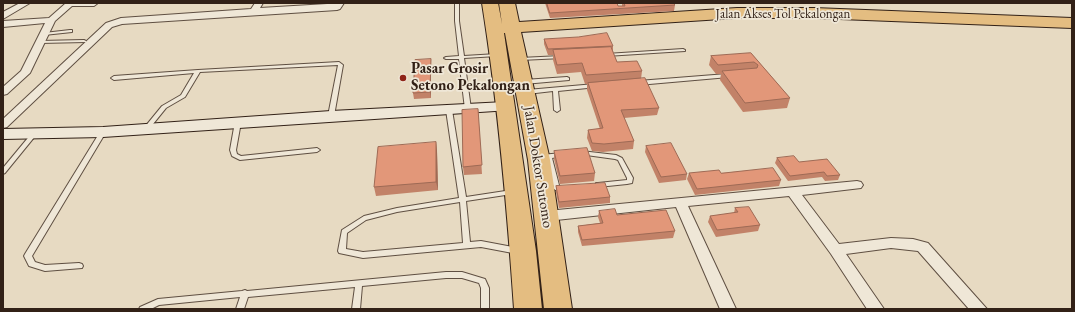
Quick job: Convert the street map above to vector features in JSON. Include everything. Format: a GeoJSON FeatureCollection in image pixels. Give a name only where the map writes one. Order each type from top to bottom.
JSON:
{"type":"FeatureCollection","features":[{"type":"Feature","properties":{"kind":"highway","name":"Jalan Akses Tol Pekalongan"},"geometry":{"type":"LineString","coordinates":[[558,28],[737,13],[821,13],[1072,23]]}},
{"type":"Feature","properties":{"kind":"highway","name":"Jalan Akses Tol Pekalongan"},"geometry":{"type":"LineString","coordinates":[[506,31],[742,19],[832,20],[1072,29]]}},
{"type":"Feature","properties":{"kind":"highway"},"geometry":{"type":"LineString","coordinates":[[506,31],[526,42],[558,28]]}},
{"type":"Feature","properties":{"kind":"highway","name":"Jalan Doktor Sutomo"},"geometry":{"type":"LineString","coordinates":[[506,31],[524,87],[543,157],[554,189],[547,216],[547,260],[558,309]]}},
{"type":"Feature","properties":{"kind":"highway","name":"Jalan Doktor Sutomo"},"geometry":{"type":"LineString","coordinates":[[506,31],[505,107],[516,192],[526,253],[528,309]]}},
{"type":"Feature","properties":{"kind":"street"},"geometry":{"type":"LineString","coordinates":[[3,16],[26,3]]}},
{"type":"Feature","properties":{"kind":"street"},"geometry":{"type":"LineString","coordinates":[[3,92],[25,73],[52,20],[70,3],[94,3]]}},
{"type":"Feature","properties":{"kind":"street"},"geometry":{"type":"LineString","coordinates":[[3,126],[104,29],[114,23],[256,7],[337,7],[340,3]]}},
{"type":"Feature","properties":{"kind":"street"},"geometry":{"type":"LineString","coordinates":[[3,24],[52,20]]}},
{"type":"Feature","properties":{"kind":"street"},"geometry":{"type":"LineString","coordinates":[[3,79],[17,79]]}},
{"type":"Feature","properties":{"kind":"street"},"geometry":{"type":"LineString","coordinates":[[3,134],[103,132],[331,116],[505,107]]}},
{"type":"Feature","properties":{"kind":"street"},"geometry":{"type":"LineString","coordinates":[[547,216],[857,185]]}},
{"type":"Feature","properties":{"kind":"street"},"geometry":{"type":"LineString","coordinates":[[793,192],[836,250],[876,309]]}},
{"type":"Feature","properties":{"kind":"street"},"geometry":{"type":"LineString","coordinates":[[680,202],[728,309]]}},
{"type":"Feature","properties":{"kind":"street"},"geometry":{"type":"LineString","coordinates":[[836,250],[882,244],[913,244],[923,247],[979,309]]}},
{"type":"Feature","properties":{"kind":"lane"},"geometry":{"type":"LineString","coordinates":[[458,3],[457,20],[468,109]]}},
{"type":"Feature","properties":{"kind":"lane"},"geometry":{"type":"LineString","coordinates":[[42,38],[70,31]]}},
{"type":"Feature","properties":{"kind":"lane"},"geometry":{"type":"LineString","coordinates":[[446,58],[462,57],[506,31],[564,57]]}},
{"type":"Feature","properties":{"kind":"lane"},"geometry":{"type":"LineString","coordinates":[[42,38],[84,41]]}},
{"type":"Feature","properties":{"kind":"lane"},"geometry":{"type":"LineString","coordinates":[[600,55],[683,50]]}},
{"type":"Feature","properties":{"kind":"lane"},"geometry":{"type":"LineString","coordinates":[[114,78],[198,71],[339,63],[341,65],[331,116]]}},
{"type":"Feature","properties":{"kind":"lane"},"geometry":{"type":"LineString","coordinates":[[147,128],[164,107],[183,96],[198,71]]}},
{"type":"Feature","properties":{"kind":"lane"},"geometry":{"type":"LineString","coordinates":[[634,83],[736,76]]}},
{"type":"Feature","properties":{"kind":"lane"},"geometry":{"type":"LineString","coordinates":[[524,87],[567,79]]}},
{"type":"Feature","properties":{"kind":"lane"},"geometry":{"type":"LineString","coordinates":[[524,87],[555,89],[603,85]]}},
{"type":"Feature","properties":{"kind":"lane"},"geometry":{"type":"LineString","coordinates":[[555,89],[557,110]]}},
{"type":"Feature","properties":{"kind":"lane"},"geometry":{"type":"LineString","coordinates":[[449,110],[463,200],[467,246]]}},
{"type":"Feature","properties":{"kind":"lane"},"geometry":{"type":"LineString","coordinates":[[238,122],[233,150],[234,155],[240,158],[317,150]]}},
{"type":"Feature","properties":{"kind":"lane"},"geometry":{"type":"LineString","coordinates":[[79,266],[45,268],[32,264],[28,256],[103,132]]}},
{"type":"Feature","properties":{"kind":"lane"},"geometry":{"type":"LineString","coordinates":[[3,172],[34,134]]}},
{"type":"Feature","properties":{"kind":"lane"},"geometry":{"type":"LineString","coordinates":[[543,157],[573,154],[616,156],[620,159],[630,178],[630,181],[627,182],[591,186]]}},
{"type":"Feature","properties":{"kind":"lane"},"geometry":{"type":"LineString","coordinates":[[516,192],[396,210],[364,218],[344,232],[342,250],[363,255],[492,245],[526,253]]}},
{"type":"Feature","properties":{"kind":"lane"},"geometry":{"type":"LineString","coordinates":[[143,309],[152,303],[158,302],[446,275],[474,277],[482,280],[485,288],[485,309]]}},
{"type":"Feature","properties":{"kind":"lane"},"geometry":{"type":"LineString","coordinates":[[356,309],[359,283]]}},
{"type":"Feature","properties":{"kind":"lane"},"geometry":{"type":"LineString","coordinates":[[240,309],[245,293]]}},
{"type":"Feature","properties":{"kind":"building"},"geometry":{"type":"Polygon","coordinates":[[[547,3],[617,3],[618,6],[625,6],[624,3],[673,3],[675,5],[550,13],[547,3]]]}},
{"type":"Feature","properties":{"kind":"building"},"geometry":{"type":"Polygon","coordinates":[[[607,33],[613,46],[548,49],[544,39],[578,37],[607,33]]]}},
{"type":"Feature","properties":{"kind":"building"},"geometry":{"type":"Polygon","coordinates":[[[611,47],[617,62],[637,61],[642,71],[586,75],[582,63],[557,65],[553,50],[611,47]]]}},
{"type":"Feature","properties":{"kind":"building"},"geometry":{"type":"Polygon","coordinates":[[[751,53],[790,98],[745,103],[722,71],[757,68],[758,65],[754,62],[718,65],[711,56],[751,53]]]}},
{"type":"Feature","properties":{"kind":"building"},"geometry":{"type":"Polygon","coordinates":[[[431,59],[430,92],[413,93],[415,60],[431,59]]]}},
{"type":"Feature","properties":{"kind":"building"},"geometry":{"type":"Polygon","coordinates":[[[645,78],[659,108],[621,110],[634,141],[604,144],[592,143],[588,130],[603,128],[588,83],[645,78]]]}},
{"type":"Feature","properties":{"kind":"building"},"geometry":{"type":"Polygon","coordinates":[[[478,109],[482,165],[463,167],[462,110],[478,109]]]}},
{"type":"Feature","properties":{"kind":"building"},"geometry":{"type":"Polygon","coordinates":[[[436,142],[436,182],[374,187],[378,147],[436,142]]]}},
{"type":"Feature","properties":{"kind":"building"},"geometry":{"type":"Polygon","coordinates":[[[671,143],[687,174],[661,177],[646,146],[671,143]]]}},
{"type":"Feature","properties":{"kind":"building"},"geometry":{"type":"Polygon","coordinates":[[[587,148],[595,173],[560,176],[554,151],[587,148]]]}},
{"type":"Feature","properties":{"kind":"building"},"geometry":{"type":"Polygon","coordinates":[[[794,156],[799,162],[827,159],[840,175],[827,176],[824,172],[790,176],[777,158],[794,156]]]}},
{"type":"Feature","properties":{"kind":"building"},"geometry":{"type":"Polygon","coordinates":[[[773,168],[781,180],[697,189],[689,173],[719,170],[721,173],[773,168]]]}},
{"type":"Feature","properties":{"kind":"building"},"geometry":{"type":"Polygon","coordinates":[[[605,183],[610,197],[559,202],[556,186],[605,183]]]}},
{"type":"Feature","properties":{"kind":"building"},"geometry":{"type":"Polygon","coordinates":[[[749,207],[760,225],[717,230],[710,216],[738,212],[735,208],[749,207]]]}},
{"type":"Feature","properties":{"kind":"building"},"geometry":{"type":"Polygon","coordinates":[[[615,209],[617,215],[666,210],[675,231],[582,240],[578,226],[603,223],[599,211],[615,209]]]}},
{"type":"Feature","properties":{"kind":"place","name":"Pasar Grosir Setono Pekalongan"},"geometry":{"type":"Point","coordinates":[403,78]}}]}
